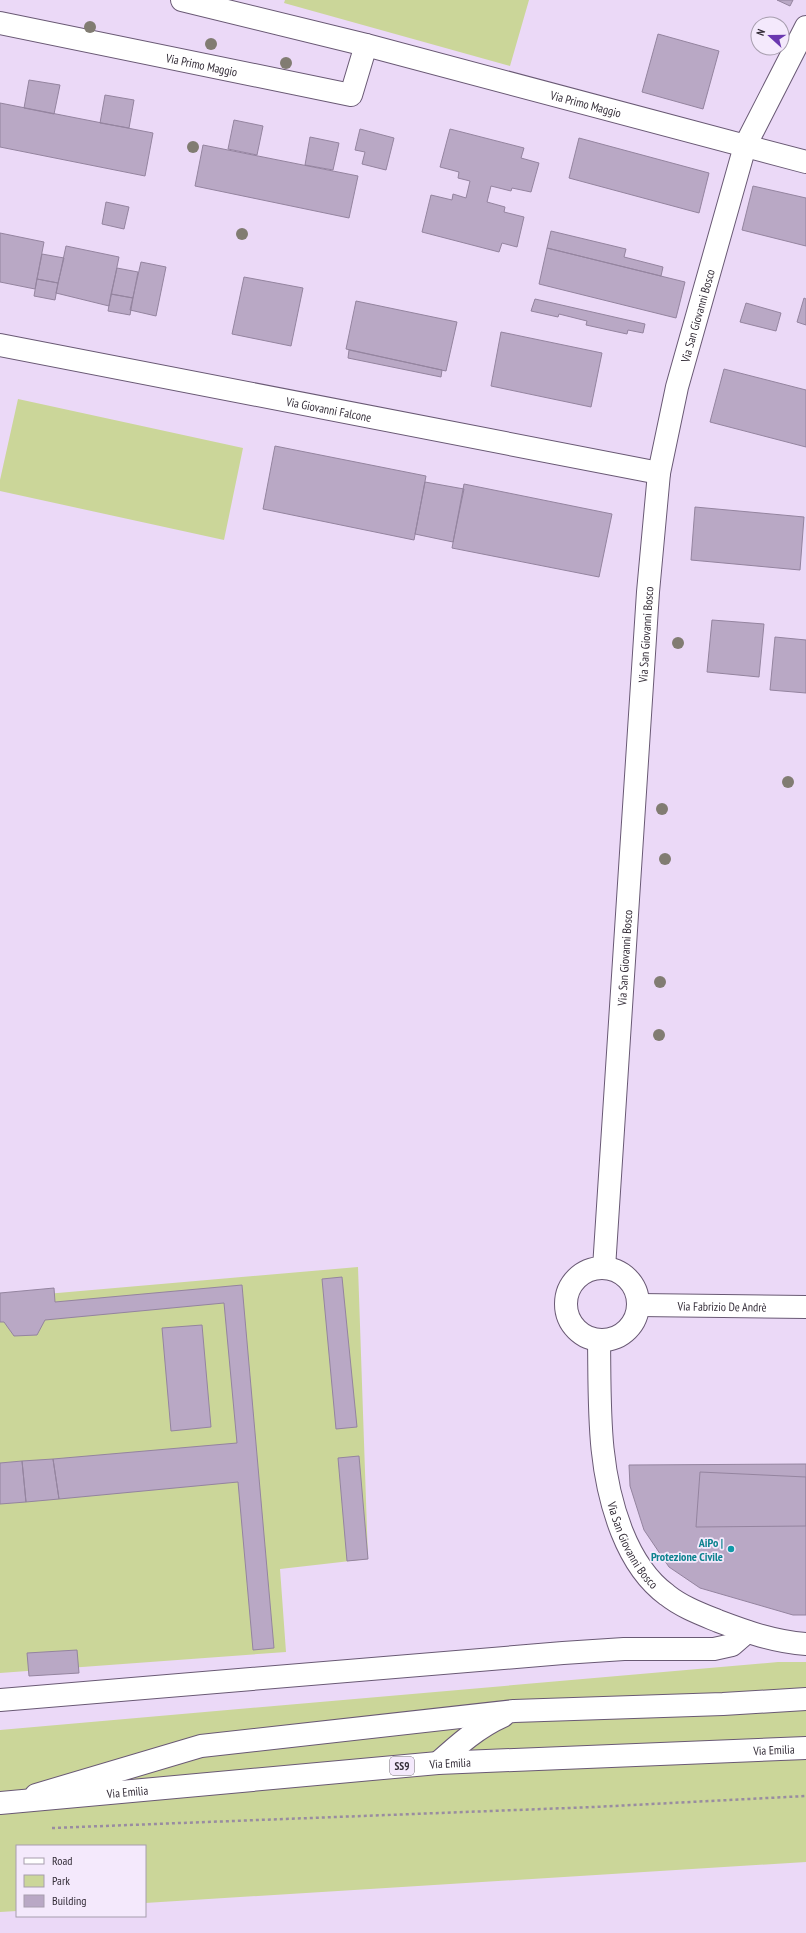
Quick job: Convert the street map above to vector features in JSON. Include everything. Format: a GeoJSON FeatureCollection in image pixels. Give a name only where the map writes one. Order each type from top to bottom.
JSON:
{"type":"FeatureCollection","features":[{"type":"Feature","properties":{"kind":"street","name":"Via Primo Maggio"},"geometry":{"type":"LineString","coordinates":[[182,0],[366,45],[806,162]]}},
{"type":"Feature","properties":{"kind":"street","name":"Via Primo Maggio"},"geometry":{"type":"LineString","coordinates":[[0,24],[351,95],[366,45]]}},
{"type":"Feature","properties":{"kind":"street","name":"Via San Giovanni Bosco"},"geometry":{"type":"LineString","coordinates":[[604,1268],[648,592],[659,473],[677,386],[744,146],[806,27]]}},
{"type":"Feature","properties":{"kind":"street","name":"Via Giovanni Falcone"},"geometry":{"type":"LineString","coordinates":[[0,345],[659,473]]}},
{"type":"Feature","properties":{"kind":"street"},"geometry":{"type":"LineString","coordinates":[[604,1268],[614,1269],[625,1275],[633,1284],[638,1296],[639,1305],[636,1318],[630,1328],[621,1336],[610,1340],[599,1340],[588,1338],[578,1332],[571,1323],[566,1311],[566,1298],[570,1286],[578,1276],[589,1270],[604,1268]]}},
{"type":"Feature","properties":{"kind":"street","name":"Via Fabrizio De Andrè"},"geometry":{"type":"LineString","coordinates":[[639,1305],[806,1307]]}},
{"type":"Feature","properties":{"kind":"street","name":"Via San Giovanni Bosco"},"geometry":{"type":"LineString","coordinates":[[599,1340],[602,1460],[615,1515],[631,1555],[647,1577],[667,1596],[691,1610],[747,1632],[772,1639],[806,1644]]}},
{"type":"Feature","properties":{"kind":"street"},"geometry":{"type":"LineString","coordinates":[[0,1700],[563,1653],[624,1649],[714,1649],[732,1645],[747,1632]]}},
{"type":"Feature","properties":{"kind":"street"},"geometry":{"type":"LineString","coordinates":[[5,1803],[201,1746],[514,1711],[723,1704],[806,1699]]}},
{"type":"Feature","properties":{"kind":"street"},"geometry":{"type":"LineString","coordinates":[[438,1763],[472,1734],[489,1722],[514,1711]]}},
{"type":"Feature","properties":{"kind":"street","name":"Via Emilia"},"geometry":{"type":"LineString","coordinates":[[5,1803],[438,1763],[806,1748]]}},
{"type":"Feature","properties":{"kind":"path"},"geometry":{"type":"LineString","coordinates":[[45,1828],[586,1807],[806,1796]]}},
{"type":"Feature","properties":{"kind":"green space"},"geometry":{"type":"Polygon","coordinates":[[[285,0],[529,0],[510,66],[284,3],[285,0]]]}},
{"type":"Feature","properties":{"kind":"green space"},"geometry":{"type":"Polygon","coordinates":[[[18,399],[243,448],[224,540],[0,491],[0,480],[18,399]]]}},
{"type":"Feature","properties":{"kind":"green space"},"geometry":{"type":"Polygon","coordinates":[[[358,1267],[368,1559],[280,1569],[286,1652],[0,1673],[0,1298],[358,1267]]]}},
{"type":"Feature","properties":{"kind":"green space"},"geometry":{"type":"Polygon","coordinates":[[[778,1662],[806,1662],[806,1862],[146,1903],[146,1845],[16,1845],[16,1911],[0,1912],[0,1730],[778,1662]]]}},
{"type":"Feature","properties":{"kind":"building"},"geometry":{"type":"Polygon","coordinates":[[[777,0],[793,0],[790,6],[777,0]]]}},
{"type":"Feature","properties":{"kind":"building"},"geometry":{"type":"Polygon","coordinates":[[[658,34],[719,51],[703,109],[642,92],[658,34]]]}},
{"type":"Feature","properties":{"kind":"building"},"geometry":{"type":"Polygon","coordinates":[[[29,80],[60,85],[54,114],[24,108],[29,80]]]}},
{"type":"Feature","properties":{"kind":"building"},"geometry":{"type":"Polygon","coordinates":[[[105,95],[134,100],[129,128],[100,123],[105,95]]]}},
{"type":"Feature","properties":{"kind":"building"},"geometry":{"type":"Polygon","coordinates":[[[0,103],[153,133],[145,176],[0,147],[0,103]]]}},
{"type":"Feature","properties":{"kind":"building"},"geometry":{"type":"Polygon","coordinates":[[[234,120],[263,126],[257,155],[228,149],[234,120]]]}},
{"type":"Feature","properties":{"kind":"building"},"geometry":{"type":"Polygon","coordinates":[[[360,129],[394,138],[386,170],[362,164],[365,152],[355,150],[360,129]]]}},
{"type":"Feature","properties":{"kind":"building"},"geometry":{"type":"Polygon","coordinates":[[[450,129],[524,148],[521,158],[539,163],[531,192],[512,188],[511,191],[491,186],[487,202],[505,207],[504,212],[524,217],[517,247],[502,243],[499,252],[422,232],[431,195],[452,200],[453,194],[466,198],[470,181],[458,178],[459,172],[440,167],[450,129]]]}},
{"type":"Feature","properties":{"kind":"building"},"geometry":{"type":"Polygon","coordinates":[[[310,137],[339,143],[333,170],[305,165],[310,137]]]}},
{"type":"Feature","properties":{"kind":"building"},"geometry":{"type":"Polygon","coordinates":[[[579,138],[709,173],[699,213],[569,178],[579,138]]]}},
{"type":"Feature","properties":{"kind":"building"},"geometry":{"type":"Polygon","coordinates":[[[203,145],[358,176],[349,218],[195,186],[203,145]]]}},
{"type":"Feature","properties":{"kind":"building"},"geometry":{"type":"Polygon","coordinates":[[[753,186],[806,198],[806,246],[742,230],[753,186]]]}},
{"type":"Feature","properties":{"kind":"building"},"geometry":{"type":"Polygon","coordinates":[[[106,202],[129,207],[124,229],[102,224],[106,202]]]}},
{"type":"Feature","properties":{"kind":"building"},"geometry":{"type":"Polygon","coordinates":[[[551,231],[626,249],[624,257],[663,267],[661,276],[547,248],[551,231]]]}},
{"type":"Feature","properties":{"kind":"building"},"geometry":{"type":"Polygon","coordinates":[[[0,233],[44,242],[35,289],[0,282],[0,233]]]}},
{"type":"Feature","properties":{"kind":"building"},"geometry":{"type":"Polygon","coordinates":[[[66,246],[119,257],[109,306],[56,293],[66,246]]]}},
{"type":"Feature","properties":{"kind":"building"},"geometry":{"type":"Polygon","coordinates":[[[547,248],[685,282],[676,318],[539,284],[547,248]]]}},
{"type":"Feature","properties":{"kind":"building"},"geometry":{"type":"Polygon","coordinates":[[[42,254],[64,258],[58,283],[37,279],[42,254]]]}},
{"type":"Feature","properties":{"kind":"building"},"geometry":{"type":"Polygon","coordinates":[[[141,262],[166,267],[156,316],[130,310],[141,262]]]}},
{"type":"Feature","properties":{"kind":"building"},"geometry":{"type":"Polygon","coordinates":[[[117,268],[138,272],[133,298],[111,294],[117,268]]]}},
{"type":"Feature","properties":{"kind":"building"},"geometry":{"type":"Polygon","coordinates":[[[244,277],[303,288],[291,346],[232,334],[244,277]]]}},
{"type":"Feature","properties":{"kind":"building"},"geometry":{"type":"Polygon","coordinates":[[[37,279],[58,283],[55,300],[34,296],[37,279]]]}},
{"type":"Feature","properties":{"kind":"building"},"geometry":{"type":"Polygon","coordinates":[[[111,294],[133,298],[130,315],[108,311],[111,294]]]}},
{"type":"Feature","properties":{"kind":"building"},"geometry":{"type":"Polygon","coordinates":[[[804,298],[806,299],[806,325],[797,322],[804,298]]]}},
{"type":"Feature","properties":{"kind":"building"},"geometry":{"type":"Polygon","coordinates":[[[535,299],[645,324],[643,333],[628,330],[627,334],[586,325],[587,321],[559,314],[558,317],[531,311],[535,299]]]}},
{"type":"Feature","properties":{"kind":"building"},"geometry":{"type":"Polygon","coordinates":[[[356,301],[457,322],[446,371],[346,349],[356,301]]]}},
{"type":"Feature","properties":{"kind":"building"},"geometry":{"type":"Polygon","coordinates":[[[746,303],[781,313],[776,331],[740,322],[746,303]]]}},
{"type":"Feature","properties":{"kind":"building"},"geometry":{"type":"Polygon","coordinates":[[[501,332],[602,353],[591,407],[491,386],[501,332]]]}},
{"type":"Feature","properties":{"kind":"building"},"geometry":{"type":"Polygon","coordinates":[[[349,350],[442,370],[441,377],[348,358],[349,350]]]}},
{"type":"Feature","properties":{"kind":"building"},"geometry":{"type":"Polygon","coordinates":[[[724,369],[806,390],[806,447],[710,422],[724,369]]]}},
{"type":"Feature","properties":{"kind":"building"},"geometry":{"type":"Polygon","coordinates":[[[275,446],[426,476],[414,540],[263,509],[275,446]]]}},
{"type":"Feature","properties":{"kind":"building"},"geometry":{"type":"Polygon","coordinates":[[[425,482],[464,489],[453,542],[415,534],[425,482]]]}},
{"type":"Feature","properties":{"kind":"building"},"geometry":{"type":"Polygon","coordinates":[[[464,484],[612,514],[599,577],[452,548],[464,484]]]}},
{"type":"Feature","properties":{"kind":"building"},"geometry":{"type":"Polygon","coordinates":[[[695,507],[804,517],[800,570],[691,560],[695,507]]]}},
{"type":"Feature","properties":{"kind":"building"},"geometry":{"type":"Polygon","coordinates":[[[712,620],[764,624],[759,677],[707,672],[712,620]]]}},
{"type":"Feature","properties":{"kind":"building"},"geometry":{"type":"Polygon","coordinates":[[[775,637],[806,640],[806,693],[770,690],[775,637]]]}},
{"type":"Feature","properties":{"kind":"building"},"geometry":{"type":"Polygon","coordinates":[[[342,1277],[357,1427],[336,1429],[322,1279],[342,1277]]]}},
{"type":"Feature","properties":{"kind":"building"},"geometry":{"type":"Polygon","coordinates":[[[242,1285],[274,1648],[253,1650],[238,1482],[59,1499],[53,1459],[237,1443],[224,1303],[45,1320],[37,1335],[14,1336],[4,1322],[0,1322],[0,1293],[54,1288],[55,1302],[242,1285]]]}},
{"type":"Feature","properties":{"kind":"building"},"geometry":{"type":"Polygon","coordinates":[[[202,1325],[211,1427],[171,1431],[162,1328],[202,1325]]]}},
{"type":"Feature","properties":{"kind":"building"},"geometry":{"type":"Polygon","coordinates":[[[359,1456],[368,1559],[347,1561],[338,1458],[359,1456]]]}},
{"type":"Feature","properties":{"kind":"building"},"geometry":{"type":"Polygon","coordinates":[[[53,1459],[59,1499],[26,1502],[22,1461],[53,1459]]]}},
{"type":"Feature","properties":{"kind":"building"},"geometry":{"type":"Polygon","coordinates":[[[22,1461],[26,1502],[0,1504],[0,1463],[22,1461]]]}},
{"type":"Feature","properties":{"kind":"building","name":"AiPo | Protezione Civile"},"geometry":{"type":"Polygon","coordinates":[[[806,1464],[806,1615],[793,1615],[700,1588],[669,1567],[644,1530],[630,1486],[629,1465],[806,1464]]]}},
{"type":"Feature","properties":{"kind":"building"},"geometry":{"type":"Polygon","coordinates":[[[700,1472],[806,1477],[806,1526],[696,1527],[700,1472]]]}},
{"type":"Feature","properties":{"kind":"building"},"geometry":{"type":"Polygon","coordinates":[[[77,1650],[79,1673],[29,1676],[27,1653],[77,1650]]]}},
{"type":"Feature","properties":{"kind":"place","name":"AiPo | Protezione Civile"},"geometry":{"type":"Point","coordinates":[731,1549]}}]}
